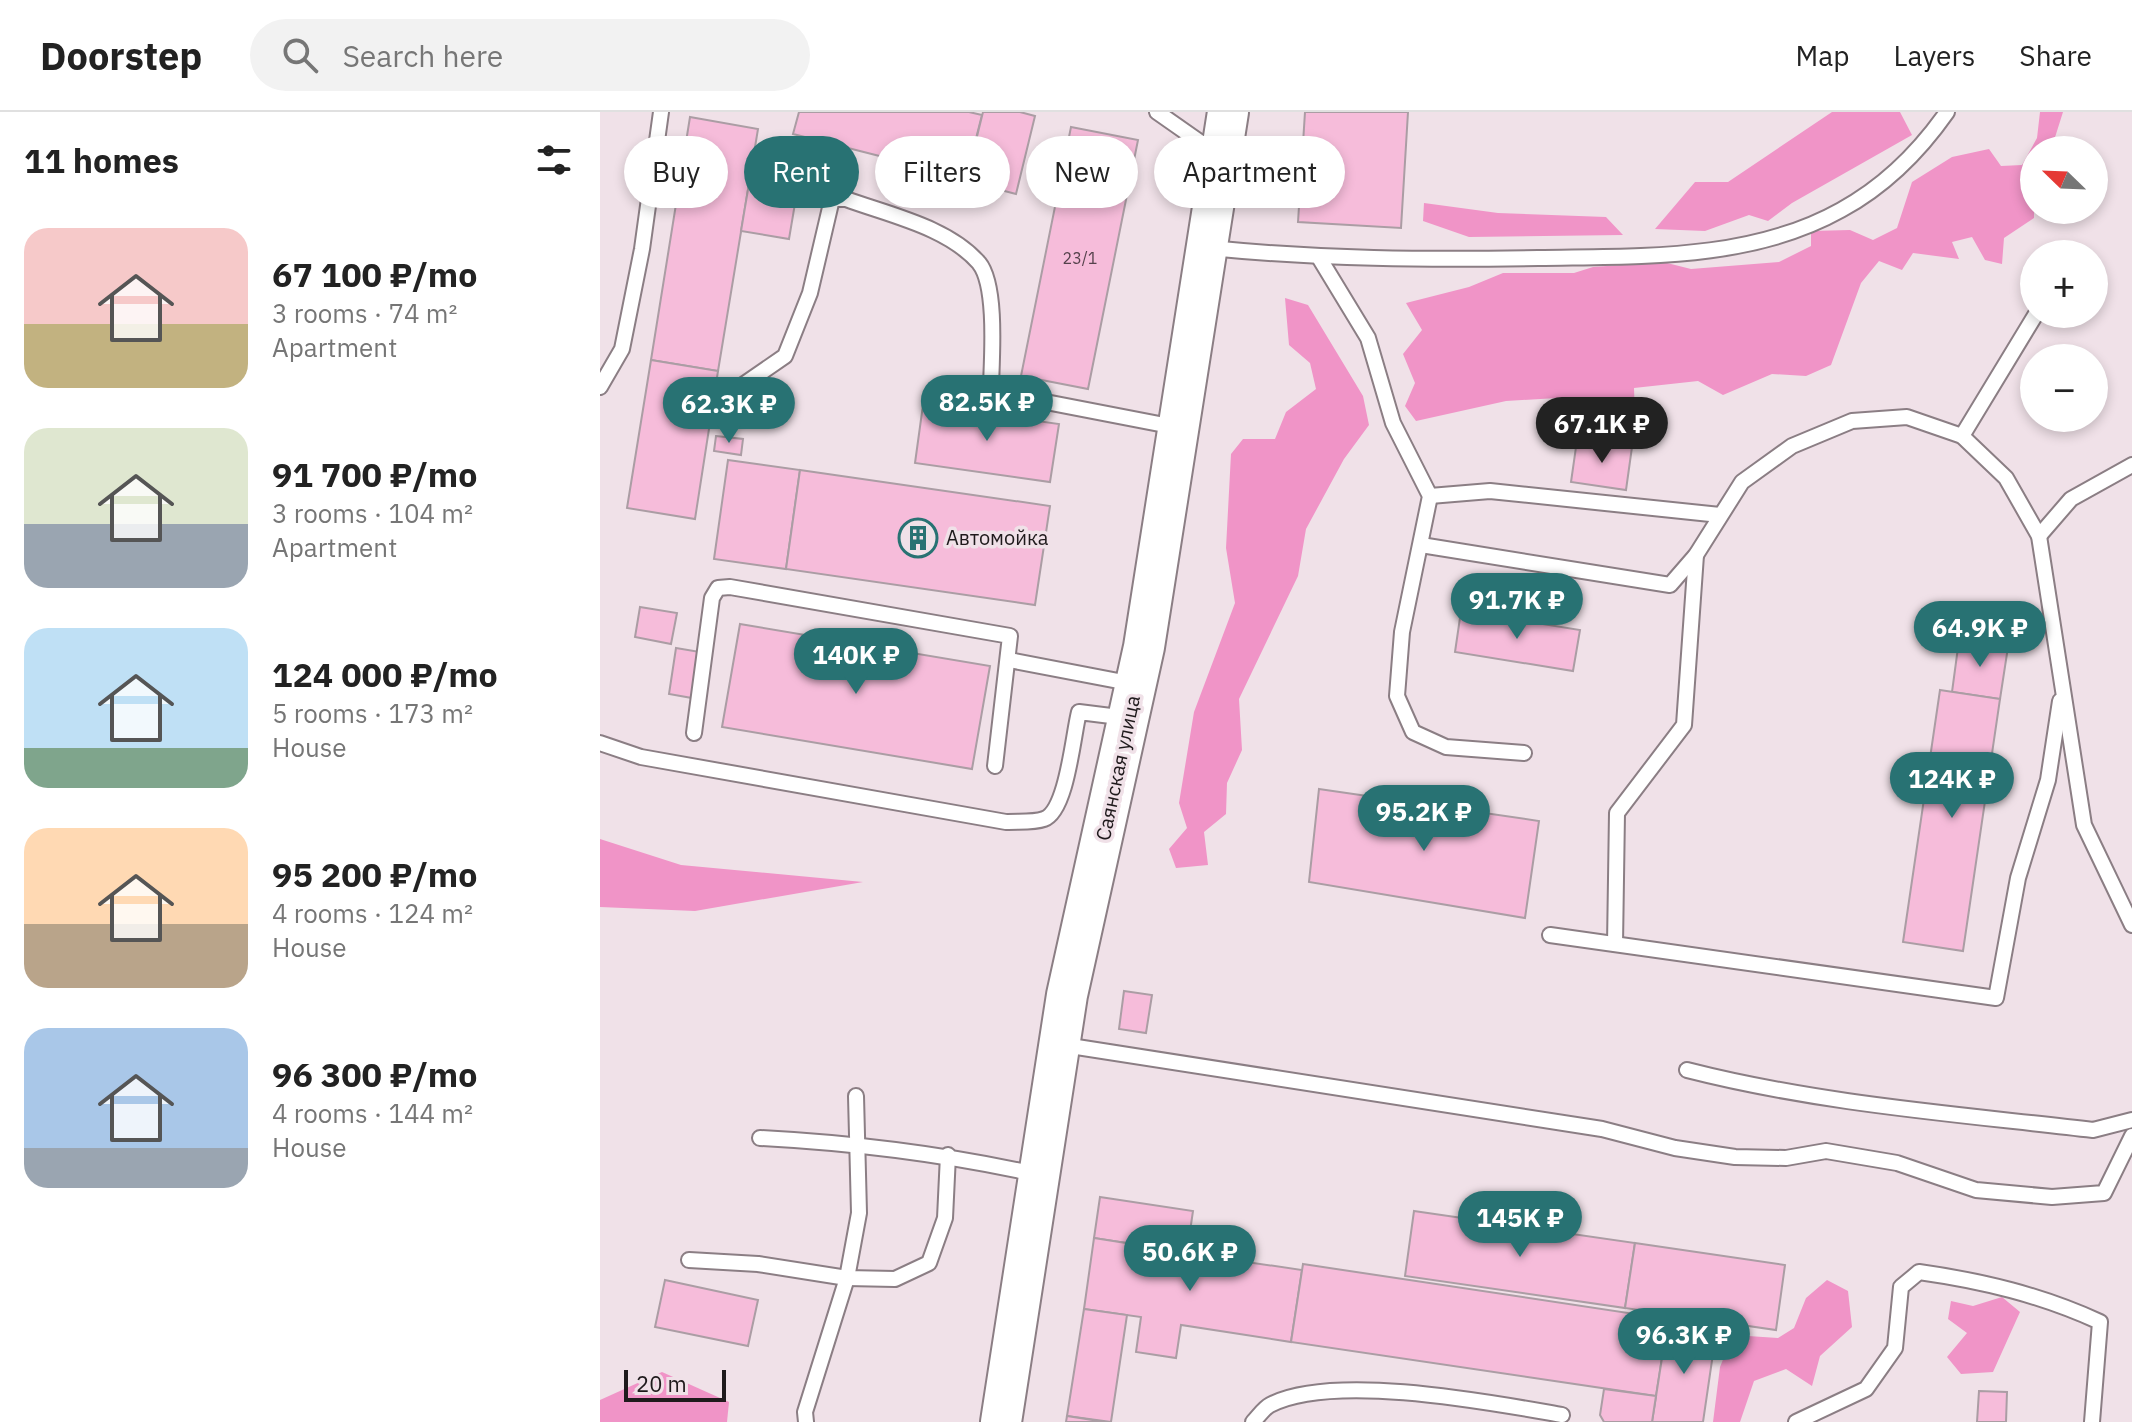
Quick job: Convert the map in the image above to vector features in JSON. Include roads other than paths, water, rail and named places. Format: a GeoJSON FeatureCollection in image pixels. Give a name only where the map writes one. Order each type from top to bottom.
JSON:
{"type":"FeatureCollection","features":[{"type":"Feature","properties":{"kind":"street","name":"Саянская улица"},"geometry":{"type":"LineString","coordinates":[[1224,136],[1228,112]]}},
{"type":"Feature","properties":{"kind":"street","name":"Саянская улица"},"geometry":{"type":"LineString","coordinates":[[1001,1422],[1069,981],[1132,701],[1180,428],[1214,208]]}},
{"type":"Feature","properties":{"kind":"lane"},"geometry":{"type":"LineString","coordinates":[[600,387],[622,349],[642,249],[661,112]]}},
{"type":"Feature","properties":{"kind":"lane"},"geometry":{"type":"LineString","coordinates":[[1157,112],[1191,136]]}},
{"type":"Feature","properties":{"kind":"lane"},"geometry":{"type":"LineString","coordinates":[[1209,248],[1320,259],[1658,256],[1731,246],[1789,232],[1841,211],[1883,182],[1920,150],[1947,112]]}},
{"type":"Feature","properties":{"kind":"lane"},"geometry":{"type":"LineString","coordinates":[[743,385],[785,356],[810,293],[826,213],[832,199],[846,199],[943,235],[980,265],[993,311],[991,385],[1020,397],[1180,428]]}},
{"type":"Feature","properties":{"kind":"lane"},"geometry":{"type":"LineString","coordinates":[[1320,259],[1368,338],[1393,423],[1430,496],[1402,632],[1397,696],[1413,732],[1446,747],[1524,753]]}},
{"type":"Feature","properties":{"kind":"lane"},"geometry":{"type":"LineString","coordinates":[[1962,436],[2028,328]]}},
{"type":"Feature","properties":{"kind":"lane"},"geometry":{"type":"LineString","coordinates":[[1421,545],[1670,585],[1696,555],[1742,482],[1792,446],[1852,421],[1907,417],[1962,436],[2006,478],[2039,536],[2084,825],[2132,925]]}},
{"type":"Feature","properties":{"kind":"lane"},"geometry":{"type":"LineString","coordinates":[[2039,536],[2071,499],[2132,465]]}},
{"type":"Feature","properties":{"kind":"lane"},"geometry":{"type":"LineString","coordinates":[[1430,496],[1490,491],[1720,515]]}},
{"type":"Feature","properties":{"kind":"lane"},"geometry":{"type":"LineString","coordinates":[[1615,944],[1617,813],[1684,725],[1696,555]]}},
{"type":"Feature","properties":{"kind":"lane"},"geometry":{"type":"LineString","coordinates":[[694,733],[712,598],[718,588],[1010,636],[995,766]]}},
{"type":"Feature","properties":{"kind":"lane"},"geometry":{"type":"LineString","coordinates":[[1009,660],[1132,701]]}},
{"type":"Feature","properties":{"kind":"lane"},"geometry":{"type":"LineString","coordinates":[[1550,935],[1996,998],[2018,878],[2048,780],[2061,688]]}},
{"type":"Feature","properties":{"kind":"lane"},"geometry":{"type":"LineString","coordinates":[[600,743],[641,757],[1006,822],[1043,820],[1052,814],[1068,771],[1079,712],[1132,701]]}},
{"type":"Feature","properties":{"kind":"lane"},"geometry":{"type":"LineString","coordinates":[[1059,1044],[1602,1129],[1675,1148],[1735,1157],[1786,1158],[1826,1151],[1897,1163],[1976,1190],[2052,1197],[2104,1193],[2132,1136]]}},
{"type":"Feature","properties":{"kind":"lane"},"geometry":{"type":"LineString","coordinates":[[1687,1070],[1839,1101],[2093,1130],[2132,1120]]}},
{"type":"Feature","properties":{"kind":"lane"},"geometry":{"type":"LineString","coordinates":[[806,1422],[805,1412],[847,1278],[859,1213],[856,1096]]}},
{"type":"Feature","properties":{"kind":"lane"},"geometry":{"type":"LineString","coordinates":[[760,1138],[857,1143],[948,1155],[1040,1175]]}},
{"type":"Feature","properties":{"kind":"lane"},"geometry":{"type":"LineString","coordinates":[[689,1260],[758,1264],[847,1278],[895,1279],[929,1263],[945,1218],[948,1155]]}},
{"type":"Feature","properties":{"kind":"lane"},"geometry":{"type":"LineString","coordinates":[[1796,1422],[1866,1389],[1895,1348],[1901,1287],[1919,1272],[1987,1281],[2053,1301],[2100,1322],[2092,1422]]}},
{"type":"Feature","properties":{"kind":"lane"},"geometry":{"type":"LineString","coordinates":[[1253,1422],[1269,1405],[1330,1389],[1463,1398],[1562,1415]]}},
{"type":"Feature","properties":{"kind":"place","name":"Автомойка"},"geometry":{"type":"Point","coordinates":[918,538]}}]}
